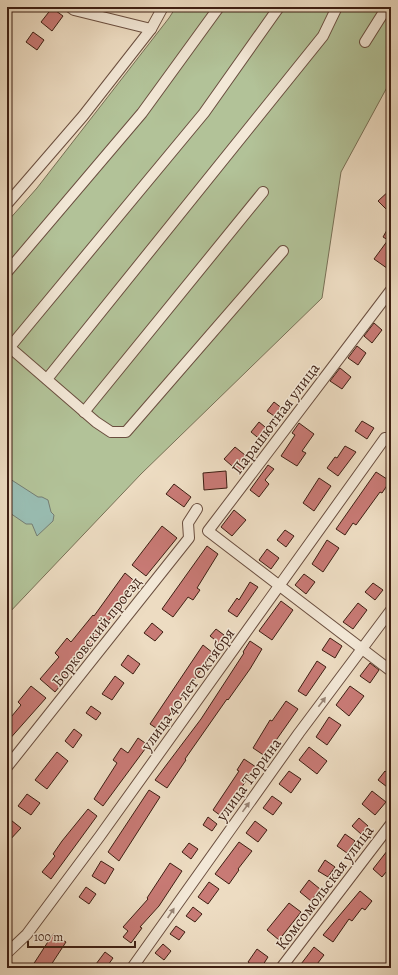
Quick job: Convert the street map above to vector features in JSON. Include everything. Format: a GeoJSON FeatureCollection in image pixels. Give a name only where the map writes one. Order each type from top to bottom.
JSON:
{"type":"FeatureCollection","features":[{"type":"Feature","properties":{"kind":"street"},"geometry":{"type":"LineString","coordinates":[[70,7],[74,10],[151,29]]}},
{"type":"Feature","properties":{"kind":"street"},"geometry":{"type":"LineString","coordinates":[[7,204],[83,116],[151,29],[163,7]]}},
{"type":"Feature","properties":{"kind":"street"},"geometry":{"type":"LineString","coordinates":[[7,272],[142,113],[219,7]]}},
{"type":"Feature","properties":{"kind":"street"},"geometry":{"type":"LineString","coordinates":[[279,7],[204,113],[8,346],[84,412],[111,432],[126,432],[283,251]]}},
{"type":"Feature","properties":{"kind":"street"},"geometry":{"type":"LineString","coordinates":[[47,379],[323,36],[337,7]]}},
{"type":"Feature","properties":{"kind":"street"},"geometry":{"type":"LineString","coordinates":[[365,42],[388,7]]}},
{"type":"Feature","properties":{"kind":"street"},"geometry":{"type":"LineString","coordinates":[[84,412],[263,192]]}},
{"type":"Feature","properties":{"kind":"street","name":"Парашютная улица"},"geometry":{"type":"LineString","coordinates":[[279,586],[208,531],[391,290]]}},
{"type":"Feature","properties":{"kind":"street","name":"улица 40 лет Октября"},"geometry":{"type":"LineString","coordinates":[[7,953],[27,934],[100,836],[385,438]]}},
{"type":"Feature","properties":{"kind":"street","name":"Борковский проезд"},"geometry":{"type":"LineString","coordinates":[[7,767],[188,538],[188,523],[197,509]]}},
{"type":"Feature","properties":{"kind":"street"},"geometry":{"type":"LineString","coordinates":[[279,586],[391,671]]}},
{"type":"Feature","properties":{"kind":"street","name":"улица Тюрина"},"geometry":{"type":"LineString","coordinates":[[132,968],[198,873],[391,610]]}},
{"type":"Feature","properties":{"kind":"street","name":"Комсомольская улица"},"geometry":{"type":"LineString","coordinates":[[281,968],[391,824]]}},
{"type":"Feature","properties":{"kind":"green space"},"geometry":{"type":"Polygon","coordinates":[[[176,7],[391,7],[391,80],[341,172],[322,298],[141,474],[7,615],[7,222],[37,188],[176,7]]]}},
{"type":"Feature","properties":{"kind":"water"},"geometry":{"type":"Polygon","coordinates":[[[7,477],[38,497],[48,500],[51,512],[54,515],[53,521],[37,536],[32,524],[26,524],[7,511],[7,477]]]}},
{"type":"Feature","properties":{"kind":"building"},"geometry":{"type":"Polygon","coordinates":[[[52,8],[63,16],[52,31],[41,22],[52,8]]]}},
{"type":"Feature","properties":{"kind":"building"},"geometry":{"type":"Polygon","coordinates":[[[33,32],[44,40],[37,50],[26,42],[33,32]]]}},
{"type":"Feature","properties":{"kind":"building"},"geometry":{"type":"Polygon","coordinates":[[[391,189],[391,205],[386,209],[378,201],[391,189]]]}},
{"type":"Feature","properties":{"kind":"building"},"geometry":{"type":"Polygon","coordinates":[[[391,223],[391,271],[374,259],[388,240],[383,237],[391,223]]]}},
{"type":"Feature","properties":{"kind":"building"},"geometry":{"type":"Polygon","coordinates":[[[374,323],[382,330],[372,343],[364,336],[374,323]]]}},
{"type":"Feature","properties":{"kind":"building"},"geometry":{"type":"Polygon","coordinates":[[[357,346],[366,353],[358,365],[348,358],[357,346]]]}},
{"type":"Feature","properties":{"kind":"building"},"geometry":{"type":"Polygon","coordinates":[[[340,368],[351,377],[342,389],[330,381],[340,368]]]}},
{"type":"Feature","properties":{"kind":"building"},"geometry":{"type":"Polygon","coordinates":[[[274,402],[283,409],[277,418],[267,411],[274,402]]]}},
{"type":"Feature","properties":{"kind":"building"},"geometry":{"type":"Polygon","coordinates":[[[362,421],[374,428],[367,439],[355,431],[362,421]]]}},
{"type":"Feature","properties":{"kind":"building"},"geometry":{"type":"Polygon","coordinates":[[[259,422],[270,431],[262,441],[251,432],[259,422]]]}},
{"type":"Feature","properties":{"kind":"building"},"geometry":{"type":"Polygon","coordinates":[[[299,423],[314,434],[302,451],[306,453],[297,466],[281,456],[295,435],[292,433],[299,423]]]}},
{"type":"Feature","properties":{"kind":"building"},"geometry":{"type":"Polygon","coordinates":[[[345,446],[356,452],[338,476],[327,468],[335,457],[337,458],[345,446]]]}},
{"type":"Feature","properties":{"kind":"building"},"geometry":{"type":"Polygon","coordinates":[[[235,447],[250,459],[239,472],[224,459],[235,447]]]}},
{"type":"Feature","properties":{"kind":"building"},"geometry":{"type":"Polygon","coordinates":[[[268,465],[274,469],[265,480],[269,484],[259,497],[250,490],[268,465]]]}},
{"type":"Feature","properties":{"kind":"building"},"geometry":{"type":"Polygon","coordinates":[[[226,471],[227,488],[204,490],[203,473],[226,471]]]}},
{"type":"Feature","properties":{"kind":"building"},"geometry":{"type":"Polygon","coordinates":[[[376,472],[390,481],[356,525],[353,523],[345,535],[336,529],[376,472]]]}},
{"type":"Feature","properties":{"kind":"building"},"geometry":{"type":"Polygon","coordinates":[[[319,478],[331,486],[314,511],[303,503],[319,478]]]}},
{"type":"Feature","properties":{"kind":"building"},"geometry":{"type":"Polygon","coordinates":[[[174,484],[191,497],[184,507],[166,494],[174,484]]]}},
{"type":"Feature","properties":{"kind":"building"},"geometry":{"type":"Polygon","coordinates":[[[234,510],[246,520],[232,536],[221,527],[234,510]]]}},
{"type":"Feature","properties":{"kind":"building"},"geometry":{"type":"Polygon","coordinates":[[[162,526],[177,538],[146,576],[132,565],[162,526]]]}},
{"type":"Feature","properties":{"kind":"building"},"geometry":{"type":"Polygon","coordinates":[[[285,530],[294,536],[286,547],[277,540],[285,530]]]}},
{"type":"Feature","properties":{"kind":"building"},"geometry":{"type":"Polygon","coordinates":[[[327,540],[339,548],[323,572],[312,564],[327,540]]]}},
{"type":"Feature","properties":{"kind":"building"},"geometry":{"type":"Polygon","coordinates":[[[207,546],[218,554],[197,588],[200,590],[193,600],[188,597],[173,617],[162,609],[207,546]]]}},
{"type":"Feature","properties":{"kind":"building"},"geometry":{"type":"Polygon","coordinates":[[[267,549],[279,558],[271,569],[259,560],[267,549]]]}},
{"type":"Feature","properties":{"kind":"building"},"geometry":{"type":"Polygon","coordinates":[[[125,573],[138,584],[105,625],[107,627],[55,692],[40,679],[59,657],[55,653],[67,638],[71,642],[93,615],[94,616],[125,573]]]}},
{"type":"Feature","properties":{"kind":"building"},"geometry":{"type":"Polygon","coordinates":[[[304,574],[315,582],[306,594],[295,585],[304,574]]]}},
{"type":"Feature","properties":{"kind":"building"},"geometry":{"type":"Polygon","coordinates":[[[250,582],[258,587],[237,617],[228,611],[237,598],[239,600],[250,582]]]}},
{"type":"Feature","properties":{"kind":"building"},"geometry":{"type":"Polygon","coordinates":[[[373,583],[383,590],[375,600],[365,592],[373,583]]]}},
{"type":"Feature","properties":{"kind":"building"},"geometry":{"type":"Polygon","coordinates":[[[281,601],[293,610],[272,640],[259,631],[281,601]]]}},
{"type":"Feature","properties":{"kind":"building"},"geometry":{"type":"Polygon","coordinates":[[[358,603],[367,610],[353,629],[343,622],[358,603]]]}},
{"type":"Feature","properties":{"kind":"building"},"geometry":{"type":"Polygon","coordinates":[[[152,623],[163,632],[155,641],[144,633],[152,623]]]}},
{"type":"Feature","properties":{"kind":"building"},"geometry":{"type":"Polygon","coordinates":[[[216,629],[224,635],[219,643],[210,636],[216,629]]]}},
{"type":"Feature","properties":{"kind":"building"},"geometry":{"type":"Polygon","coordinates":[[[330,638],[342,646],[335,658],[322,650],[330,638]]]}},
{"type":"Feature","properties":{"kind":"building"},"geometry":{"type":"Polygon","coordinates":[[[250,641],[262,649],[250,669],[185,759],[186,760],[167,788],[155,780],[201,719],[244,653],[243,652],[250,641]]]}},
{"type":"Feature","properties":{"kind":"building"},"geometry":{"type":"Polygon","coordinates":[[[203,645],[213,653],[159,730],[150,724],[203,645]]]}},
{"type":"Feature","properties":{"kind":"building"},"geometry":{"type":"Polygon","coordinates":[[[128,655],[140,664],[133,674],[121,665],[128,655]]]}},
{"type":"Feature","properties":{"kind":"building"},"geometry":{"type":"Polygon","coordinates":[[[317,661],[326,667],[306,696],[298,691],[317,661]]]}},
{"type":"Feature","properties":{"kind":"building"},"geometry":{"type":"Polygon","coordinates":[[[370,663],[379,670],[370,683],[360,676],[370,663]]]}},
{"type":"Feature","properties":{"kind":"building"},"geometry":{"type":"Polygon","coordinates":[[[115,676],[124,683],[112,700],[102,694],[115,676]]]}},
{"type":"Feature","properties":{"kind":"building"},"geometry":{"type":"Polygon","coordinates":[[[31,686],[46,698],[7,742],[7,722],[21,705],[18,702],[31,686]]]}},
{"type":"Feature","properties":{"kind":"building"},"geometry":{"type":"Polygon","coordinates":[[[350,686],[364,696],[349,716],[336,705],[350,686]]]}},
{"type":"Feature","properties":{"kind":"building"},"geometry":{"type":"Polygon","coordinates":[[[286,701],[298,709],[265,756],[253,748],[270,720],[272,721],[286,701]]]}},
{"type":"Feature","properties":{"kind":"building"},"geometry":{"type":"Polygon","coordinates":[[[91,706],[101,713],[96,720],[86,713],[91,706]]]}},
{"type":"Feature","properties":{"kind":"building"},"geometry":{"type":"Polygon","coordinates":[[[329,717],[341,725],[327,745],[316,737],[329,717]]]}},
{"type":"Feature","properties":{"kind":"building"},"geometry":{"type":"Polygon","coordinates":[[[74,729],[82,735],[73,748],[65,741],[74,729]]]}},
{"type":"Feature","properties":{"kind":"building"},"geometry":{"type":"Polygon","coordinates":[[[138,738],[148,745],[103,806],[94,799],[117,763],[113,760],[121,748],[128,753],[138,738]]]}},
{"type":"Feature","properties":{"kind":"building"},"geometry":{"type":"Polygon","coordinates":[[[309,747],[327,761],[317,774],[299,760],[309,747]]]}},
{"type":"Feature","properties":{"kind":"building"},"geometry":{"type":"Polygon","coordinates":[[[57,752],[68,761],[47,789],[35,780],[57,752]]]}},
{"type":"Feature","properties":{"kind":"building"},"geometry":{"type":"Polygon","coordinates":[[[244,759],[256,767],[221,816],[213,810],[239,771],[237,770],[244,759]]]}},
{"type":"Feature","properties":{"kind":"building"},"geometry":{"type":"Polygon","coordinates":[[[289,771],[301,779],[291,793],[279,784],[289,771]]]}},
{"type":"Feature","properties":{"kind":"building"},"geometry":{"type":"Polygon","coordinates":[[[385,771],[391,776],[391,790],[378,780],[385,771]]]}},
{"type":"Feature","properties":{"kind":"building"},"geometry":{"type":"Polygon","coordinates":[[[149,790],[160,797],[119,861],[108,852],[149,790]]]}},
{"type":"Feature","properties":{"kind":"building"},"geometry":{"type":"Polygon","coordinates":[[[372,791],[386,802],[375,815],[362,804],[372,791]]]}},
{"type":"Feature","properties":{"kind":"building"},"geometry":{"type":"Polygon","coordinates":[[[27,794],[40,803],[31,815],[18,806],[27,794]]]}},
{"type":"Feature","properties":{"kind":"building"},"geometry":{"type":"Polygon","coordinates":[[[272,796],[282,803],[273,815],[263,808],[272,796]]]}},
{"type":"Feature","properties":{"kind":"building"},"geometry":{"type":"Polygon","coordinates":[[[88,809],[97,816],[51,879],[42,872],[55,856],[53,854],[62,841],[88,809]]]}},
{"type":"Feature","properties":{"kind":"building"},"geometry":{"type":"Polygon","coordinates":[[[7,817],[21,828],[7,843],[7,817]]]}},
{"type":"Feature","properties":{"kind":"building"},"geometry":{"type":"Polygon","coordinates":[[[208,817],[217,824],[212,831],[203,825],[208,817]]]}},
{"type":"Feature","properties":{"kind":"building"},"geometry":{"type":"Polygon","coordinates":[[[359,818],[368,826],[361,834],[352,826],[359,818]]]}},
{"type":"Feature","properties":{"kind":"building"},"geometry":{"type":"Polygon","coordinates":[[[255,821],[267,830],[258,842],[246,833],[255,821]]]}},
{"type":"Feature","properties":{"kind":"building"},"geometry":{"type":"Polygon","coordinates":[[[345,834],[355,841],[347,853],[337,846],[345,834]]]}},
{"type":"Feature","properties":{"kind":"building"},"geometry":{"type":"Polygon","coordinates":[[[239,842],[252,851],[229,884],[215,874],[239,842]]]}},
{"type":"Feature","properties":{"kind":"building"},"geometry":{"type":"Polygon","coordinates":[[[189,843],[198,849],[191,859],[182,852],[189,843]]]}},
{"type":"Feature","properties":{"kind":"building"},"geometry":{"type":"Polygon","coordinates":[[[391,846],[391,866],[382,877],[373,869],[391,846]]]}},
{"type":"Feature","properties":{"kind":"building"},"geometry":{"type":"Polygon","coordinates":[[[325,860],[335,867],[328,877],[318,871],[325,860]]]}},
{"type":"Feature","properties":{"kind":"building"},"geometry":{"type":"Polygon","coordinates":[[[101,861],[114,869],[105,884],[92,876],[101,861]]]}},
{"type":"Feature","properties":{"kind":"building"},"geometry":{"type":"Polygon","coordinates":[[[170,863],[182,871],[159,906],[140,927],[142,928],[131,943],[123,937],[128,931],[123,927],[148,899],[147,898],[170,863]]]}},
{"type":"Feature","properties":{"kind":"building"},"geometry":{"type":"Polygon","coordinates":[[[309,880],[320,889],[311,901],[300,892],[309,880]]]}},
{"type":"Feature","properties":{"kind":"building"},"geometry":{"type":"Polygon","coordinates":[[[209,882],[219,889],[208,904],[198,897],[209,882]]]}},
{"type":"Feature","properties":{"kind":"building"},"geometry":{"type":"Polygon","coordinates":[[[86,887],[96,894],[89,904],[79,897],[86,887]]]}},
{"type":"Feature","properties":{"kind":"building"},"geometry":{"type":"Polygon","coordinates":[[[360,891],[372,901],[365,910],[362,908],[352,921],[349,919],[333,942],[323,935],[360,891]]]}},
{"type":"Feature","properties":{"kind":"building"},"geometry":{"type":"Polygon","coordinates":[[[289,903],[301,912],[279,940],[267,930],[289,903]]]}},
{"type":"Feature","properties":{"kind":"building"},"geometry":{"type":"Polygon","coordinates":[[[193,907],[202,914],[195,922],[186,916],[193,907]]]}},
{"type":"Feature","properties":{"kind":"building"},"geometry":{"type":"Polygon","coordinates":[[[176,926],[185,932],[179,940],[170,934],[176,926]]]}},
{"type":"Feature","properties":{"kind":"building"},"geometry":{"type":"Polygon","coordinates":[[[53,934],[66,942],[49,968],[31,968],[53,934]]]}},
{"type":"Feature","properties":{"kind":"building"},"geometry":{"type":"Polygon","coordinates":[[[163,944],[171,951],[164,960],[155,953],[163,944]]]}},
{"type":"Feature","properties":{"kind":"building"},"geometry":{"type":"Polygon","coordinates":[[[314,947],[324,955],[314,968],[298,968],[314,947]]]}},
{"type":"Feature","properties":{"kind":"building"},"geometry":{"type":"Polygon","coordinates":[[[257,949],[268,957],[261,968],[256,968],[248,962],[257,949]]]}},
{"type":"Feature","properties":{"kind":"building"},"geometry":{"type":"Polygon","coordinates":[[[105,952],[113,958],[106,968],[93,968],[105,952]]]}}]}
